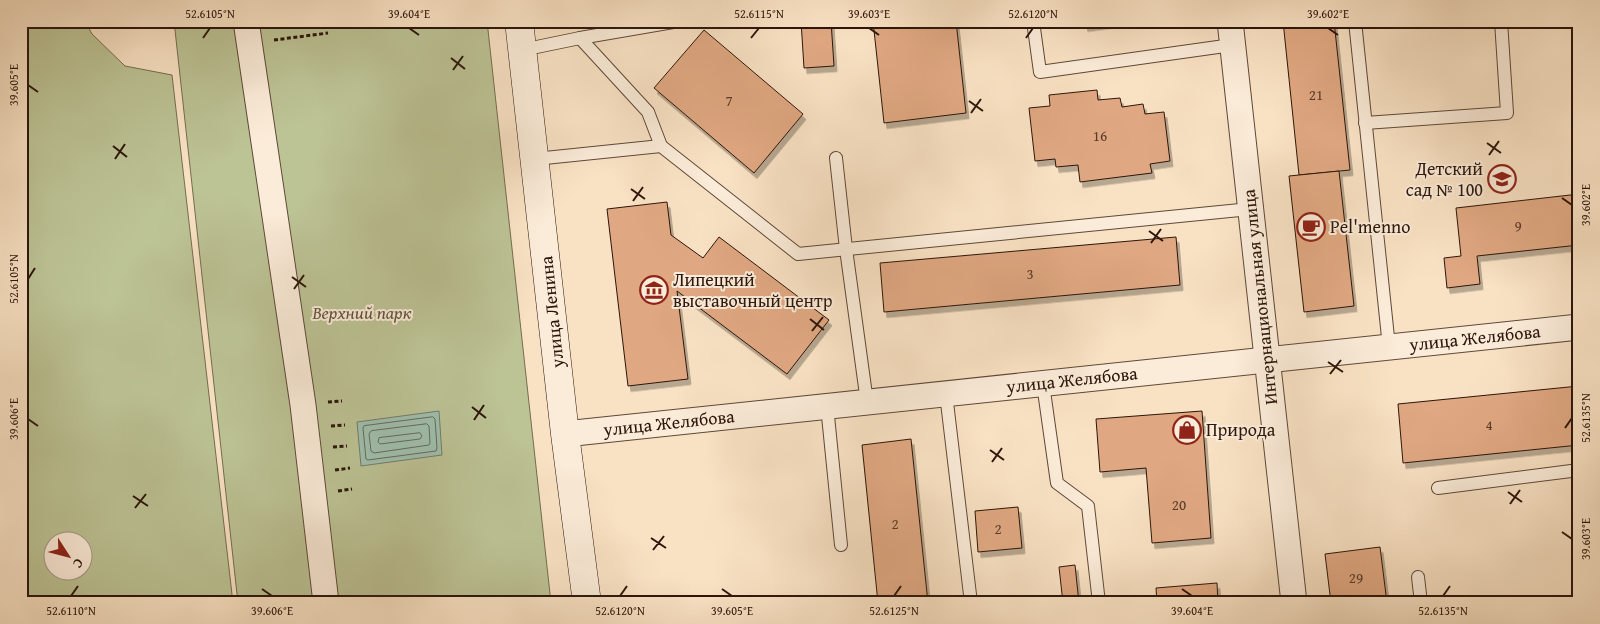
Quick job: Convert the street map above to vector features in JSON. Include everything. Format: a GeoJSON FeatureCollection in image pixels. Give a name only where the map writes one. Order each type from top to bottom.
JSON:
{"type":"FeatureCollection","features":[{"type":"Feature","properties":{"kind":"street"},"geometry":{"type":"LineString","coordinates":[[246,21],[303,405],[326,603]]}},
{"type":"Feature","properties":{"kind":"street","name":"улица Ленина"},"geometry":{"type":"LineString","coordinates":[[519,21],[586,603]]}},
{"type":"Feature","properties":{"kind":"street","name":"Интернациональная улица"},"geometry":{"type":"LineString","coordinates":[[1231,33],[1294,603]]}},
{"type":"Feature","properties":{"kind":"street","name":"улица Желябова"},"geometry":{"type":"LineString","coordinates":[[566,434],[1579,327]]}},
{"type":"Feature","properties":{"kind":"lane"},"geometry":{"type":"LineString","coordinates":[[522,50],[679,21]]}},
{"type":"Feature","properties":{"kind":"lane"},"geometry":{"type":"LineString","coordinates":[[1032,21],[1040,72],[1231,33]]}},
{"type":"Feature","properties":{"kind":"lane"},"geometry":{"type":"LineString","coordinates":[[1355,21],[1389,347]]}},
{"type":"Feature","properties":{"kind":"lane"},"geometry":{"type":"LineString","coordinates":[[1366,123],[1507,113],[1501,21]]}},
{"type":"Feature","properties":{"kind":"lane"},"geometry":{"type":"LineString","coordinates":[[580,38],[648,112],[661,146],[798,254],[1250,209]]}},
{"type":"Feature","properties":{"kind":"lane"},"geometry":{"type":"LineString","coordinates":[[535,159],[661,146]]}},
{"type":"Feature","properties":{"kind":"lane"},"geometry":{"type":"LineString","coordinates":[[836,158],[846,249],[867,402]]}},
{"type":"Feature","properties":{"kind":"lane"},"geometry":{"type":"LineString","coordinates":[[1043,384],[1057,483],[1088,506],[1099,603]]}},
{"type":"Feature","properties":{"kind":"lane"},"geometry":{"type":"LineString","coordinates":[[946,394],[971,603]]}},
{"type":"Feature","properties":{"kind":"lane"},"geometry":{"type":"LineString","coordinates":[[827,406],[841,545]]}},
{"type":"Feature","properties":{"kind":"lane"},"geometry":{"type":"LineString","coordinates":[[1438,488],[1579,470]]}},
{"type":"Feature","properties":{"kind":"lane"},"geometry":{"type":"LineString","coordinates":[[1418,578],[1421,603]]}},
{"type":"Feature","properties":{"kind":"path"},"geometry":{"type":"LineString","coordinates":[[269,41],[328,33]]}},
{"type":"Feature","properties":{"kind":"green space"},"geometry":{"type":"Polygon","coordinates":[[[21,21],[85,21],[92,34],[125,66],[172,75],[233,603],[21,603],[21,21]]]}},
{"type":"Feature","properties":{"kind":"green space","name":"Верхний парк"},"geometry":{"type":"Polygon","coordinates":[[[174,21],[487,21],[551,603],[238,603],[174,21]]]}},
{"type":"Feature","properties":{"kind":"water"},"geometry":{"type":"Polygon","coordinates":[[[439,411],[442,455],[361,466],[357,422],[439,411]]]}},
{"type":"Feature","properties":{"kind":"building"},"geometry":{"type":"Polygon","coordinates":[[[801,21],[831,21],[834,66],[804,68],[801,21]]]}},
{"type":"Feature","properties":{"kind":"building"},"geometry":{"type":"Polygon","coordinates":[[[873,21],[956,21],[966,113],[884,123],[873,21]]]}},
{"type":"Feature","properties":{"kind":"building"},"geometry":{"type":"Polygon","coordinates":[[[1084,21],[1122,21],[1085,26],[1084,21]]]}},
{"type":"Feature","properties":{"kind":"building"},"geometry":{"type":"Polygon","coordinates":[[[1283,21],[1334,21],[1350,170],[1299,175],[1283,21]]]}},
{"type":"Feature","properties":{"kind":"building"},"geometry":{"type":"Polygon","coordinates":[[[704,30],[803,114],[754,173],[654,88],[704,30]]]}},
{"type":"Feature","properties":{"kind":"building"},"geometry":{"type":"Polygon","coordinates":[[[1097,90],[1098,100],[1120,98],[1122,107],[1143,104],[1145,114],[1164,112],[1170,161],[1150,164],[1152,173],[1080,182],[1078,165],[1056,167],[1055,159],[1035,161],[1029,108],[1050,106],[1049,95],[1097,90]]]}},
{"type":"Feature","properties":{"kind":"building"},"geometry":{"type":"Polygon","coordinates":[[[1339,171],[1354,306],[1304,312],[1289,176],[1339,171]]]}},
{"type":"Feature","properties":{"kind":"building"},"geometry":{"type":"Polygon","coordinates":[[[1579,194],[1579,245],[1477,256],[1480,284],[1447,288],[1444,258],[1461,256],[1456,208],[1579,194]]]}},
{"type":"Feature","properties":{"kind":"building"},"geometry":{"type":"Polygon","coordinates":[[[667,202],[671,235],[703,258],[719,237],[829,320],[787,374],[677,291],[688,379],[628,386],[607,209],[667,202]]]}},
{"type":"Feature","properties":{"kind":"building"},"geometry":{"type":"Polygon","coordinates":[[[1176,237],[1180,285],[884,312],[880,263],[1176,237]]]}},
{"type":"Feature","properties":{"kind":"building"},"geometry":{"type":"Polygon","coordinates":[[[1579,386],[1579,445],[1403,463],[1398,404],[1579,386]]]}},
{"type":"Feature","properties":{"kind":"building"},"geometry":{"type":"Polygon","coordinates":[[[1202,411],[1211,538],[1152,543],[1146,468],[1100,472],[1096,419],[1202,411]]]}},
{"type":"Feature","properties":{"kind":"building"},"geometry":{"type":"Polygon","coordinates":[[[911,439],[928,603],[878,603],[862,445],[911,439]]]}},
{"type":"Feature","properties":{"kind":"building"},"geometry":{"type":"Polygon","coordinates":[[[1018,507],[1022,548],[978,552],[975,511],[1018,507]]]}},
{"type":"Feature","properties":{"kind":"building"},"geometry":{"type":"Polygon","coordinates":[[[1380,547],[1387,603],[1331,603],[1325,554],[1380,547]]]}},
{"type":"Feature","properties":{"kind":"building"},"geometry":{"type":"Polygon","coordinates":[[[1075,565],[1079,603],[1063,603],[1059,567],[1075,565]]]}},
{"type":"Feature","properties":{"kind":"building"},"geometry":{"type":"Polygon","coordinates":[[[1217,583],[1218,603],[1157,603],[1156,588],[1217,583]]]}},
{"type":"Feature","properties":{"kind":"place","name":"Детский сад № 100"},"geometry":{"type":"Point","coordinates":[1502,179]}},
{"type":"Feature","properties":{"kind":"place","name":"Pel'menno"},"geometry":{"type":"Point","coordinates":[1311,227]}},
{"type":"Feature","properties":{"kind":"place","name":"Липецкий выставочный центр"},"geometry":{"type":"Point","coordinates":[654,290]}},
{"type":"Feature","properties":{"kind":"place","name":"Природа"},"geometry":{"type":"Point","coordinates":[1187,430]}}]}
